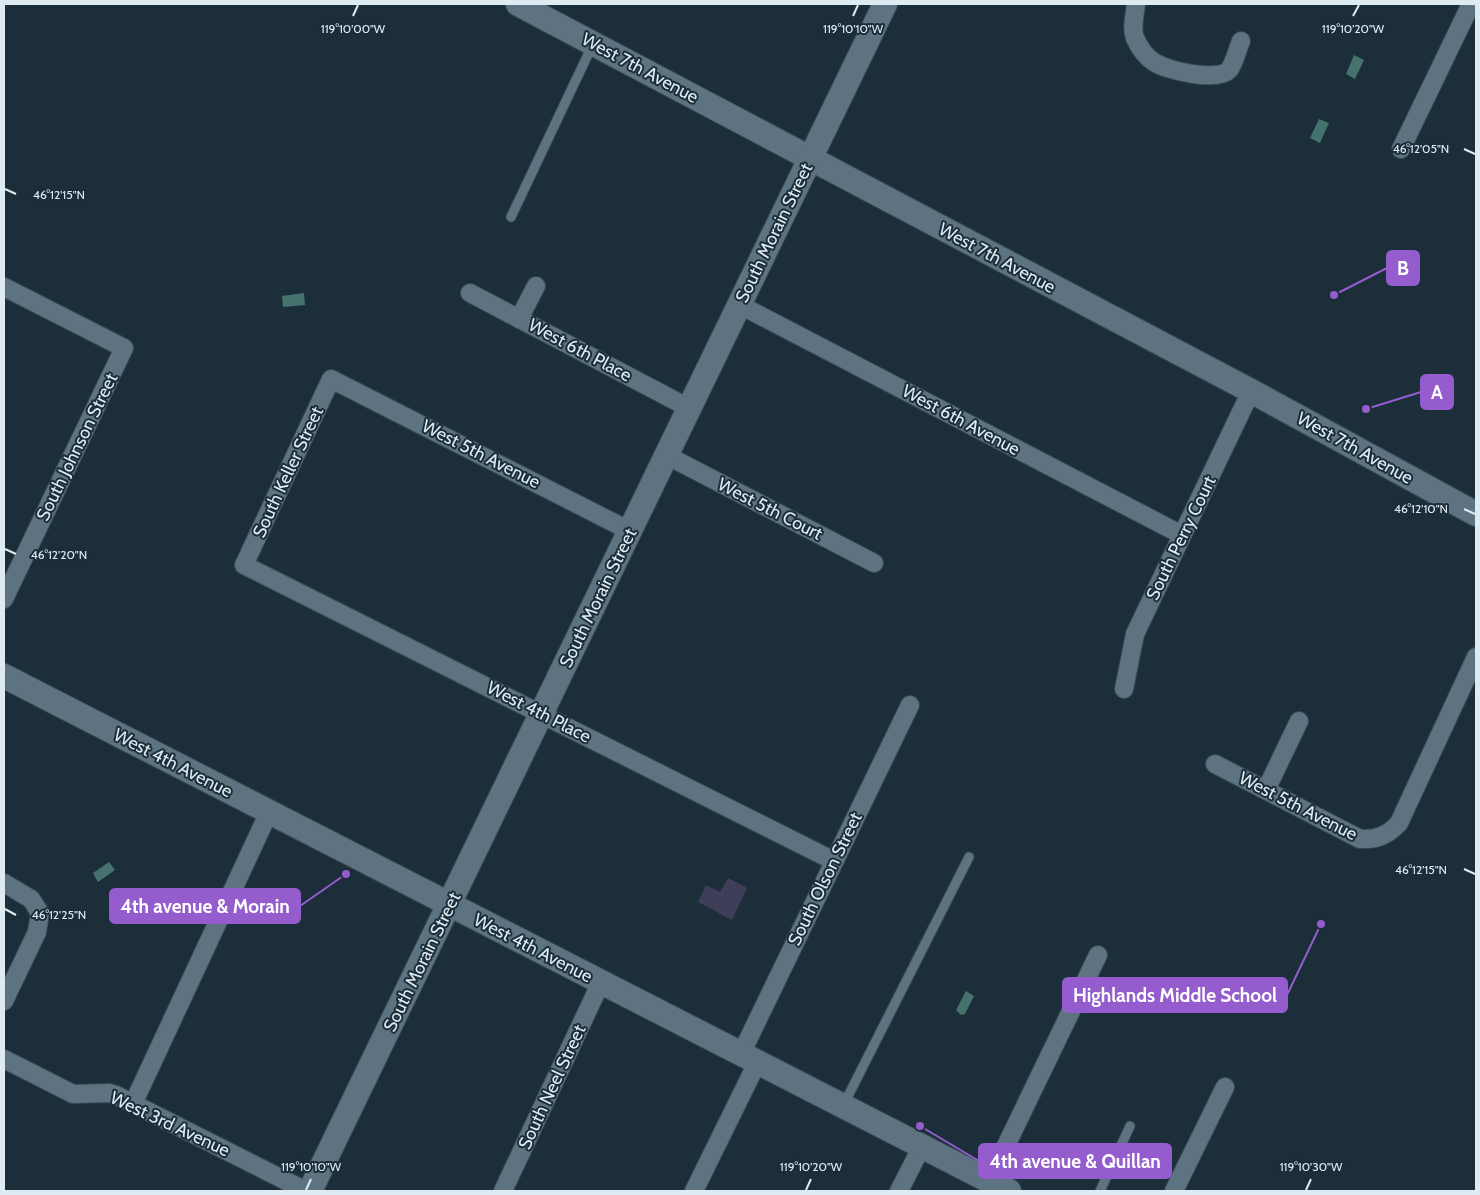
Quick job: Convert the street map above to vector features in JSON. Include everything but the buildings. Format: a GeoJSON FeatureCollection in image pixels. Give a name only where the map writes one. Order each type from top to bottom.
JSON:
{"type":"FeatureCollection","features":[{"type":"Feature","properties":{"kind":"street","name":"West 7th Avenue"},"geometry":{"type":"LineString","coordinates":[[518,4],[1251,391],[1476,514]]}},
{"type":"Feature","properties":{"kind":"street","name":"South Morain Street"},"geometry":{"type":"LineString","coordinates":[[310,1191],[885,4]]}},
{"type":"Feature","properties":{"kind":"street"},"geometry":{"type":"LineString","coordinates":[[1136,4],[1133,25],[1134,37],[1146,55],[1163,67],[1174,71],[1221,75],[1228,70],[1241,41]]}},
{"type":"Feature","properties":{"kind":"street"},"geometry":{"type":"LineString","coordinates":[[1401,149],[1471,4]]}},
{"type":"Feature","properties":{"kind":"street"},"geometry":{"type":"LineString","coordinates":[[519,319],[536,286]]}},
{"type":"Feature","properties":{"kind":"street","name":"South Johnson Street"},"geometry":{"type":"LineString","coordinates":[[4,287],[124,348],[4,599]]}},
{"type":"Feature","properties":{"kind":"street","name":"West 6th Place"},"geometry":{"type":"LineString","coordinates":[[470,293],[689,408]]}},
{"type":"Feature","properties":{"kind":"street","name":"West 6th Avenue"},"geometry":{"type":"LineString","coordinates":[[740,305],[1182,535]]}},
{"type":"Feature","properties":{"kind":"street","name":"West 5th Avenue"},"geometry":{"type":"LineString","coordinates":[[331,379],[630,531]]}},
{"type":"Feature","properties":{"kind":"street","name":"South Keller Street"},"geometry":{"type":"LineString","coordinates":[[244,564],[331,379]]}},
{"type":"Feature","properties":{"kind":"street","name":"South Perry Court"},"geometry":{"type":"LineString","coordinates":[[1124,689],[1135,634],[1251,391]]}},
{"type":"Feature","properties":{"kind":"street","name":"West 5th Court"},"geometry":{"type":"LineString","coordinates":[[666,455],[874,562]]}},
{"type":"Feature","properties":{"kind":"street","name":"West 4th Place"},"geometry":{"type":"LineString","coordinates":[[244,564],[834,861]]}},
{"type":"Feature","properties":{"kind":"street","name":"West 5th Avenue"},"geometry":{"type":"LineString","coordinates":[[1215,764],[1360,839],[1383,836],[1399,823],[1476,657]]}},
{"type":"Feature","properties":{"kind":"street","name":"West 4th Avenue"},"geometry":{"type":"LineString","coordinates":[[4,676],[999,1186]]}},
{"type":"Feature","properties":{"kind":"street","name":"South Olson Street"},"geometry":{"type":"LineString","coordinates":[[694,1191],[834,861],[910,705]]}},
{"type":"Feature","properties":{"kind":"street"},"geometry":{"type":"LineString","coordinates":[[1266,790],[1300,721]]}},
{"type":"Feature","properties":{"kind":"street"},"geometry":{"type":"LineString","coordinates":[[133,1104],[269,812]]}},
{"type":"Feature","properties":{"kind":"street"},"geometry":{"type":"LineString","coordinates":[[4,883],[24,894],[36,905],[40,913],[37,932],[4,1002]]}},
{"type":"Feature","properties":{"kind":"street"},"geometry":{"type":"LineString","coordinates":[[999,1186],[1098,955]]}},
{"type":"Feature","properties":{"kind":"street","name":"South Neel Street"},"geometry":{"type":"LineString","coordinates":[[503,1191],[601,982]]}},
{"type":"Feature","properties":{"kind":"street","name":"West 3rd Avenue"},"geometry":{"type":"LineString","coordinates":[[4,1059],[68,1092],[78,1095],[109,1093],[306,1191]]}},
{"type":"Feature","properties":{"kind":"street"},"geometry":{"type":"LineString","coordinates":[[1174,1191],[1225,1087]]}},
{"type":"Feature","properties":{"kind":"street"},"geometry":{"type":"LineString","coordinates":[[899,1191],[922,1146]]}},
{"type":"Feature","properties":{"kind":"lane"},"geometry":{"type":"LineString","coordinates":[[511,217],[593,44]]}},
{"type":"Feature","properties":{"kind":"lane"},"geometry":{"type":"LineString","coordinates":[[843,1106],[969,857]]}},
{"type":"Feature","properties":{"kind":"lane"},"geometry":{"type":"LineString","coordinates":[[1100,1191],[1130,1126]]}},
{"type":"Feature","properties":{"kind":"shaded area"},"geometry":{"type":"Polygon","coordinates":[[[1354,55],[1364,60],[1355,79],[1346,74],[1354,55]]]}},
{"type":"Feature","properties":{"kind":"shaded area"},"geometry":{"type":"Polygon","coordinates":[[[1319,119],[1329,123],[1320,143],[1310,138],[1319,119]]]}},
{"type":"Feature","properties":{"kind":"shaded area"},"geometry":{"type":"Polygon","coordinates":[[[304,293],[305,305],[283,307],[282,296],[304,293]]]}},
{"type":"Feature","properties":{"kind":"shaded area"},"geometry":{"type":"Polygon","coordinates":[[[109,862],[115,870],[98,882],[93,873],[109,862]]]}},
{"type":"Feature","properties":{"kind":"shaded area"},"geometry":{"type":"Polygon","coordinates":[[[728,878],[747,888],[732,920],[698,902],[706,885],[720,892],[728,878]]]}},
{"type":"Feature","properties":{"kind":"shaded area"},"geometry":{"type":"Polygon","coordinates":[[[966,991],[974,996],[965,1014],[961,1015],[956,1010],[966,991]]]}},
{"type":"Feature","properties":{"kind":"place","name":"B"},"geometry":{"type":"Point","coordinates":[1334,295]}},
{"type":"Feature","properties":{"kind":"place","name":"A"},"geometry":{"type":"Point","coordinates":[1366,409]}},
{"type":"Feature","properties":{"kind":"place","name":"4th avenue & Morain"},"geometry":{"type":"Point","coordinates":[346,874]}},
{"type":"Feature","properties":{"kind":"place","name":"Highlands Middle School"},"geometry":{"type":"Point","coordinates":[1321,924]}},
{"type":"Feature","properties":{"kind":"place","name":"4th avenue & Quillan"},"geometry":{"type":"Point","coordinates":[920,1126]}}]}
